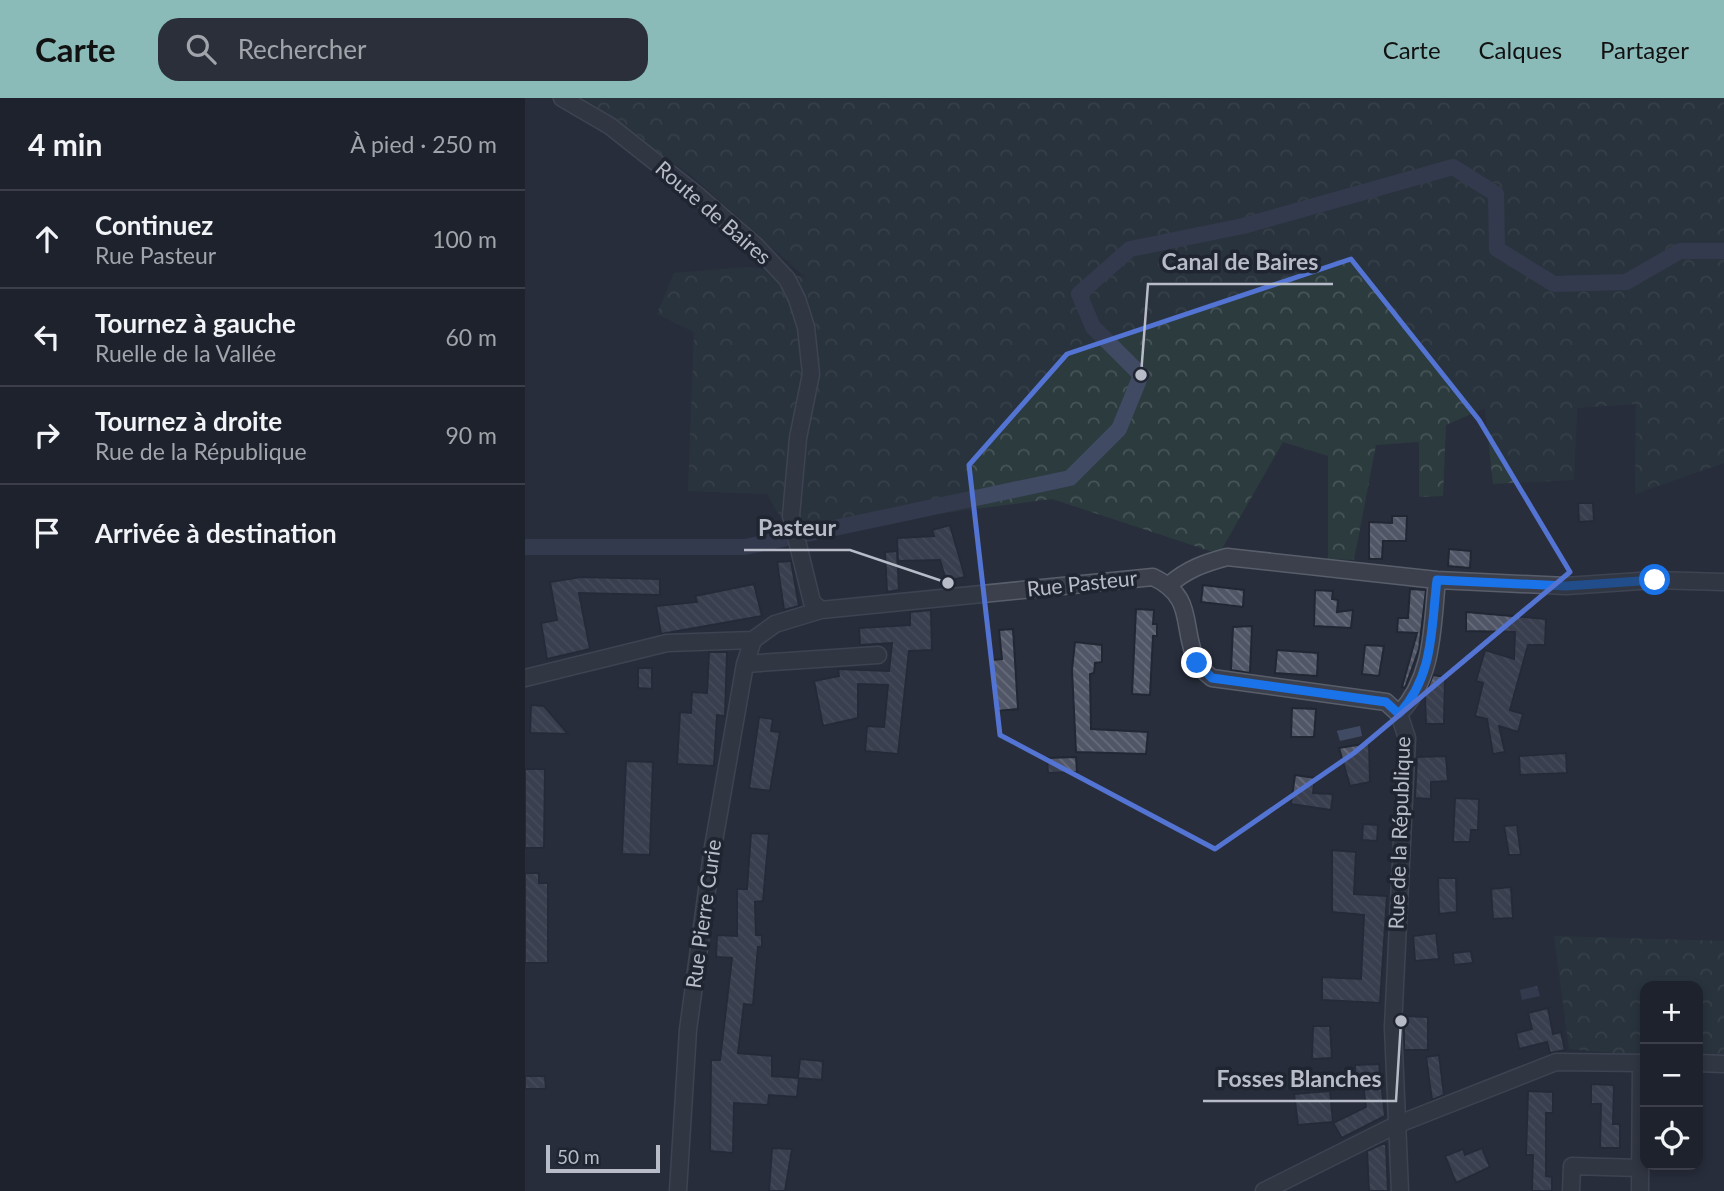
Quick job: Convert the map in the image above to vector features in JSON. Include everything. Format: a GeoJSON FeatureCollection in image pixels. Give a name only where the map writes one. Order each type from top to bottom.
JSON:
{"type":"FeatureCollection","features":[{"type":"Feature","properties":{"kind":"street","name":"Route de Baires"},"geometry":{"type":"LineString","coordinates":[[562,98],[610,126],[697,195],[756,246],[787,279],[806,327],[811,374],[798,438],[790,516],[812,602],[821,610]]}},
{"type":"Feature","properties":{"kind":"street","name":"Rue Pasteur"},"geometry":{"type":"LineString","coordinates":[[525,678],[667,643],[753,640],[775,624],[821,610],[1132,578],[1153,577],[1169,585],[1181,574],[1204,563],[1227,557],[1437,580],[1566,586],[1655,580],[1724,582]]}},
{"type":"Feature","properties":{"kind":"street"},"geometry":{"type":"LineString","coordinates":[[1399,714],[1416,696],[1432,643],[1437,580]]}},
{"type":"Feature","properties":{"kind":"street","name":"Rue de la République"},"geometry":{"type":"LineString","coordinates":[[1169,585],[1185,607],[1197,663],[1212,678],[1386,702],[1399,714],[1407,738],[1393,1027],[1400,1191]]}},
{"type":"Feature","properties":{"kind":"street","name":"Rue Pierre Curie"},"geometry":{"type":"LineString","coordinates":[[678,1191],[688,1030],[712,853],[745,664],[753,640]]}},
{"type":"Feature","properties":{"kind":"street"},"geometry":{"type":"LineString","coordinates":[[745,664],[879,654]]}},
{"type":"Feature","properties":{"kind":"street"},"geometry":{"type":"LineString","coordinates":[[1264,1191],[1396,1125],[1556,1062],[1640,1063]]}},
{"type":"Feature","properties":{"kind":"street"},"geometry":{"type":"LineString","coordinates":[[1703,1063],[1724,1064]]}},
{"type":"Feature","properties":{"kind":"street"},"geometry":{"type":"LineString","coordinates":[[1571,1191],[1572,1166],[1640,1168]]}},
{"type":"Feature","properties":{"kind":"street"},"geometry":{"type":"LineString","coordinates":[[1640,1170],[1640,1191]]}},
{"type":"Feature","properties":{"kind":"highlighted area"},"geometry":{"type":"Polygon","coordinates":[[[1351,259],[1479,420],[1570,572],[1354,753],[1215,849],[1000,735],[969,465],[1067,354],[1351,259]]]}},
{"type":"Feature","properties":{"kind":"green space"},"geometry":{"type":"Polygon","coordinates":[[[578,98],[1724,98],[1724,463],[1635,494],[1636,404],[1577,408],[1574,480],[1493,484],[1485,408],[1446,425],[1443,496],[1419,497],[1419,442],[1376,445],[1354,560],[1328,559],[1328,456],[1283,442],[1219,554],[1052,499],[790,533],[767,494],[688,491],[694,332],[657,314],[674,273],[749,267],[805,277],[691,175],[578,98]]]}},
{"type":"Feature","properties":{"kind":"green space"},"geometry":{"type":"Polygon","coordinates":[[[1554,936],[1724,941],[1724,1065],[1703,1063],[1703,981],[1640,981],[1640,1056],[1569,1049],[1554,936]]]}},
{"type":"Feature","properties":{"kind":"water"},"geometry":{"type":"Polygon","coordinates":[[[1360,726],[1362,736],[1340,741],[1337,731],[1360,726]]]}},
{"type":"Feature","properties":{"kind":"water"},"geometry":{"type":"Polygon","coordinates":[[[1537,986],[1540,996],[1522,1000],[1520,990],[1537,986]]]}},
{"type":"Feature","properties":{"kind":"building"},"geometry":{"type":"Polygon","coordinates":[[[1578,503],[1593,503],[1594,521],[1579,522],[1578,503]]]}},
{"type":"Feature","properties":{"kind":"building"},"geometry":{"type":"Polygon","coordinates":[[[1392,516],[1407,516],[1406,541],[1383,541],[1382,559],[1369,559],[1369,522],[1392,523],[1392,516]]]}},
{"type":"Feature","properties":{"kind":"building"},"geometry":{"type":"Polygon","coordinates":[[[950,525],[965,577],[946,581],[940,560],[898,561],[897,538],[934,536],[932,530],[950,525]]]}},
{"type":"Feature","properties":{"kind":"building"},"geometry":{"type":"Polygon","coordinates":[[[1449,549],[1471,551],[1470,568],[1448,566],[1449,549]]]}},
{"type":"Feature","properties":{"kind":"building"},"geometry":{"type":"Polygon","coordinates":[[[897,551],[899,590],[887,592],[885,552],[897,551]]]}},
{"type":"Feature","properties":{"kind":"building"},"geometry":{"type":"Polygon","coordinates":[[[791,561],[799,606],[784,610],[777,562],[791,561]]]}},
{"type":"Feature","properties":{"kind":"building"},"geometry":{"type":"Polygon","coordinates":[[[581,577],[660,579],[660,595],[579,593],[590,649],[547,659],[541,623],[557,620],[550,582],[581,577]]]}},
{"type":"Feature","properties":{"kind":"building"},"geometry":{"type":"Polygon","coordinates":[[[754,584],[762,616],[661,634],[656,606],[697,602],[695,596],[754,584]]]}},
{"type":"Feature","properties":{"kind":"building"},"geometry":{"type":"Polygon","coordinates":[[[1203,585],[1244,590],[1243,607],[1201,602],[1203,585]]]}},
{"type":"Feature","properties":{"kind":"building"},"geometry":{"type":"Polygon","coordinates":[[[1410,589],[1426,590],[1419,649],[1405,688],[1402,687],[1417,633],[1397,632],[1398,618],[1408,618],[1410,589]]]}},
{"type":"Feature","properties":{"kind":"building"},"geometry":{"type":"Polygon","coordinates":[[[1315,590],[1333,591],[1332,599],[1338,600],[1337,612],[1353,610],[1351,628],[1314,626],[1315,590]]]}},
{"type":"Feature","properties":{"kind":"building"},"geometry":{"type":"Polygon","coordinates":[[[1136,609],[1154,610],[1153,624],[1157,624],[1157,636],[1153,636],[1150,695],[1132,694],[1136,609]]]}},
{"type":"Feature","properties":{"kind":"building"},"geometry":{"type":"Polygon","coordinates":[[[931,610],[932,650],[909,651],[898,754],[865,751],[867,726],[884,727],[888,685],[858,684],[858,718],[823,726],[814,681],[839,676],[838,669],[889,671],[892,643],[860,645],[859,628],[910,625],[910,612],[931,610]]]}},
{"type":"Feature","properties":{"kind":"building"},"geometry":{"type":"Polygon","coordinates":[[[1466,612],[1546,619],[1545,645],[1528,645],[1510,710],[1523,714],[1518,732],[1499,726],[1505,752],[1493,754],[1487,719],[1475,716],[1483,683],[1476,681],[1485,650],[1514,659],[1515,632],[1466,631],[1466,612]]]}},
{"type":"Feature","properties":{"kind":"building"},"geometry":{"type":"Polygon","coordinates":[[[1252,626],[1250,673],[1231,670],[1233,627],[1252,626]]]}},
{"type":"Feature","properties":{"kind":"building"},"geometry":{"type":"Polygon","coordinates":[[[1013,629],[1018,709],[996,711],[992,660],[1002,659],[999,630],[1013,629]]]}},
{"type":"Feature","properties":{"kind":"building"},"geometry":{"type":"Polygon","coordinates":[[[1075,642],[1102,645],[1102,662],[1095,663],[1094,673],[1090,674],[1091,729],[1148,732],[1146,754],[1076,752],[1072,670],[1075,642]]]}},
{"type":"Feature","properties":{"kind":"building"},"geometry":{"type":"Polygon","coordinates":[[[1365,645],[1384,646],[1379,676],[1362,674],[1365,645]]]}},
{"type":"Feature","properties":{"kind":"building"},"geometry":{"type":"Polygon","coordinates":[[[1277,650],[1318,653],[1317,676],[1275,673],[1277,650]]]}},
{"type":"Feature","properties":{"kind":"building"},"geometry":{"type":"Polygon","coordinates":[[[709,652],[727,652],[725,716],[717,715],[714,766],[677,764],[680,712],[691,713],[692,692],[707,693],[709,652]]]}},
{"type":"Feature","properties":{"kind":"building"},"geometry":{"type":"Polygon","coordinates":[[[638,668],[652,668],[652,689],[638,688],[638,668]]]}},
{"type":"Feature","properties":{"kind":"building"},"geometry":{"type":"Polygon","coordinates":[[[1433,675],[1445,677],[1444,724],[1426,724],[1425,695],[1433,675]]]}},
{"type":"Feature","properties":{"kind":"building"},"geometry":{"type":"Polygon","coordinates":[[[531,705],[544,706],[568,734],[530,733],[531,705]]]}},
{"type":"Feature","properties":{"kind":"building"},"geometry":{"type":"Polygon","coordinates":[[[1292,708],[1316,709],[1314,737],[1291,737],[1292,708]]]}},
{"type":"Feature","properties":{"kind":"building"},"geometry":{"type":"Polygon","coordinates":[[[759,717],[773,719],[771,731],[780,732],[770,791],[749,788],[759,717]]]}},
{"type":"Feature","properties":{"kind":"building"},"geometry":{"type":"Polygon","coordinates":[[[1369,743],[1370,782],[1350,786],[1339,748],[1369,743]]]}},
{"type":"Feature","properties":{"kind":"building"},"geometry":{"type":"Polygon","coordinates":[[[1566,753],[1567,773],[1520,775],[1519,756],[1566,753]]]}},
{"type":"Feature","properties":{"kind":"building"},"geometry":{"type":"Polygon","coordinates":[[[1446,756],[1448,781],[1431,782],[1431,799],[1415,798],[1417,757],[1446,756]]]}},
{"type":"Feature","properties":{"kind":"building"},"geometry":{"type":"Polygon","coordinates":[[[1076,757],[1077,772],[1048,773],[1047,758],[1076,757]]]}},
{"type":"Feature","properties":{"kind":"building"},"geometry":{"type":"Polygon","coordinates":[[[626,761],[653,762],[650,855],[622,854],[626,761]]]}},
{"type":"Feature","properties":{"kind":"building"},"geometry":{"type":"Polygon","coordinates":[[[525,769],[545,769],[544,848],[525,848],[525,769]]]}},
{"type":"Feature","properties":{"kind":"building"},"geometry":{"type":"Polygon","coordinates":[[[1295,775],[1315,778],[1313,793],[1333,794],[1331,810],[1291,804],[1295,775]]]}},
{"type":"Feature","properties":{"kind":"building"},"geometry":{"type":"Polygon","coordinates":[[[1455,798],[1479,799],[1478,830],[1471,830],[1470,842],[1453,842],[1455,798]]]}},
{"type":"Feature","properties":{"kind":"building"},"geometry":{"type":"Polygon","coordinates":[[[1363,824],[1378,825],[1377,841],[1362,840],[1363,824]]]}},
{"type":"Feature","properties":{"kind":"building"},"geometry":{"type":"Polygon","coordinates":[[[1517,825],[1521,855],[1509,855],[1504,826],[1517,825]]]}},
{"type":"Feature","properties":{"kind":"building"},"geometry":{"type":"Polygon","coordinates":[[[751,833],[769,834],[763,901],[755,902],[756,935],[762,935],[762,947],[758,947],[753,1005],[744,1004],[738,1053],[772,1056],[772,1076],[798,1078],[800,1059],[823,1061],[822,1080],[799,1078],[797,1097],[769,1095],[768,1105],[734,1103],[733,1153],[710,1151],[711,1060],[720,1060],[732,958],[716,957],[717,935],[737,936],[737,889],[747,889],[751,833]]]}},
{"type":"Feature","properties":{"kind":"building"},"geometry":{"type":"Polygon","coordinates":[[[1332,850],[1356,852],[1354,894],[1387,896],[1380,1003],[1322,1000],[1322,977],[1361,979],[1364,915],[1332,912],[1332,850]]]}},
{"type":"Feature","properties":{"kind":"building"},"geometry":{"type":"Polygon","coordinates":[[[525,873],[539,873],[539,883],[548,883],[548,963],[525,963],[525,873]]]}},
{"type":"Feature","properties":{"kind":"building"},"geometry":{"type":"Polygon","coordinates":[[[1438,878],[1456,878],[1457,912],[1439,914],[1438,878]]]}},
{"type":"Feature","properties":{"kind":"building"},"geometry":{"type":"Polygon","coordinates":[[[1511,887],[1513,918],[1493,919],[1491,889],[1511,887]]]}},
{"type":"Feature","properties":{"kind":"building"},"geometry":{"type":"Polygon","coordinates":[[[1436,933],[1439,959],[1415,961],[1413,936],[1436,933]]]}},
{"type":"Feature","properties":{"kind":"building"},"geometry":{"type":"Polygon","coordinates":[[[1471,951],[1473,963],[1454,965],[1453,953],[1471,951]]]}},
{"type":"Feature","properties":{"kind":"building"},"geometry":{"type":"Polygon","coordinates":[[[1548,1008],[1553,1034],[1561,1032],[1565,1050],[1550,1053],[1547,1042],[1519,1049],[1516,1033],[1532,1029],[1528,1013],[1548,1008]]]}},
{"type":"Feature","properties":{"kind":"building"},"geometry":{"type":"Polygon","coordinates":[[[1404,1016],[1428,1017],[1428,1050],[1404,1050],[1404,1016]]]}},
{"type":"Feature","properties":{"kind":"building"},"geometry":{"type":"Polygon","coordinates":[[[1313,1026],[1330,1026],[1332,1058],[1312,1059],[1313,1026]]]}},
{"type":"Feature","properties":{"kind":"building"},"geometry":{"type":"Polygon","coordinates":[[[1439,1055],[1444,1095],[1432,1100],[1426,1057],[1439,1055]]]}},
{"type":"Feature","properties":{"kind":"building"},"geometry":{"type":"Polygon","coordinates":[[[1379,1064],[1385,1116],[1342,1138],[1333,1123],[1366,1107],[1362,1077],[1355,1077],[1355,1065],[1379,1064]]]}},
{"type":"Feature","properties":{"kind":"building"},"geometry":{"type":"Polygon","coordinates":[[[525,1076],[545,1076],[546,1089],[525,1089],[525,1076]]]}},
{"type":"Feature","properties":{"kind":"building"},"geometry":{"type":"Polygon","coordinates":[[[1591,1084],[1614,1085],[1613,1124],[1620,1124],[1620,1148],[1600,1148],[1601,1104],[1591,1104],[1591,1084]]]}},
{"type":"Feature","properties":{"kind":"building"},"geometry":{"type":"Polygon","coordinates":[[[1330,1091],[1333,1122],[1298,1125],[1294,1094],[1330,1091]]]}},
{"type":"Feature","properties":{"kind":"building"},"geometry":{"type":"Polygon","coordinates":[[[1528,1091],[1553,1092],[1553,1113],[1546,1113],[1546,1176],[1552,1177],[1552,1191],[1532,1191],[1533,1155],[1526,1155],[1528,1091]]]}},
{"type":"Feature","properties":{"kind":"building"},"geometry":{"type":"Polygon","coordinates":[[[1386,1144],[1388,1191],[1369,1191],[1367,1151],[1386,1144]]]}},
{"type":"Feature","properties":{"kind":"building"},"geometry":{"type":"Polygon","coordinates":[[[772,1148],[792,1149],[785,1191],[769,1191],[772,1148]]]}},
{"type":"Feature","properties":{"kind":"building"},"geometry":{"type":"Polygon","coordinates":[[[1482,1148],[1490,1167],[1456,1183],[1445,1156],[1463,1149],[1465,1155],[1482,1148]]]}},
{"type":"Feature","properties":{"kind":"waterway"},"geometry":{"type":"LineString","coordinates":[[525,547],[745,547],[1070,478],[1119,429],[1141,375],[1093,327],[1079,294],[1130,249],[1243,226],[1453,167],[1496,194],[1497,249],[1554,284],[1626,282],[1680,251],[1724,251]]}},
{"type":"Feature","properties":{"kind":"place","name":"Canal de Baires"},"geometry":{"type":"Point","coordinates":[1141,375]}},
{"type":"Feature","properties":{"kind":"place","name":"Pasteur"},"geometry":{"type":"Point","coordinates":[948,583]}},
{"type":"Feature","properties":{"kind":"place","name":"Fosses Blanches"},"geometry":{"type":"Point","coordinates":[1401,1021]}},
{"type":"Feature","properties":{"kind":"route"},"geometry":{"type":"LineString","coordinates":[[1197,663],[1212,678],[1386,702],[1399,714],[1416,696],[1432,643],[1437,580],[1566,586],[1655,580]]}}]}
